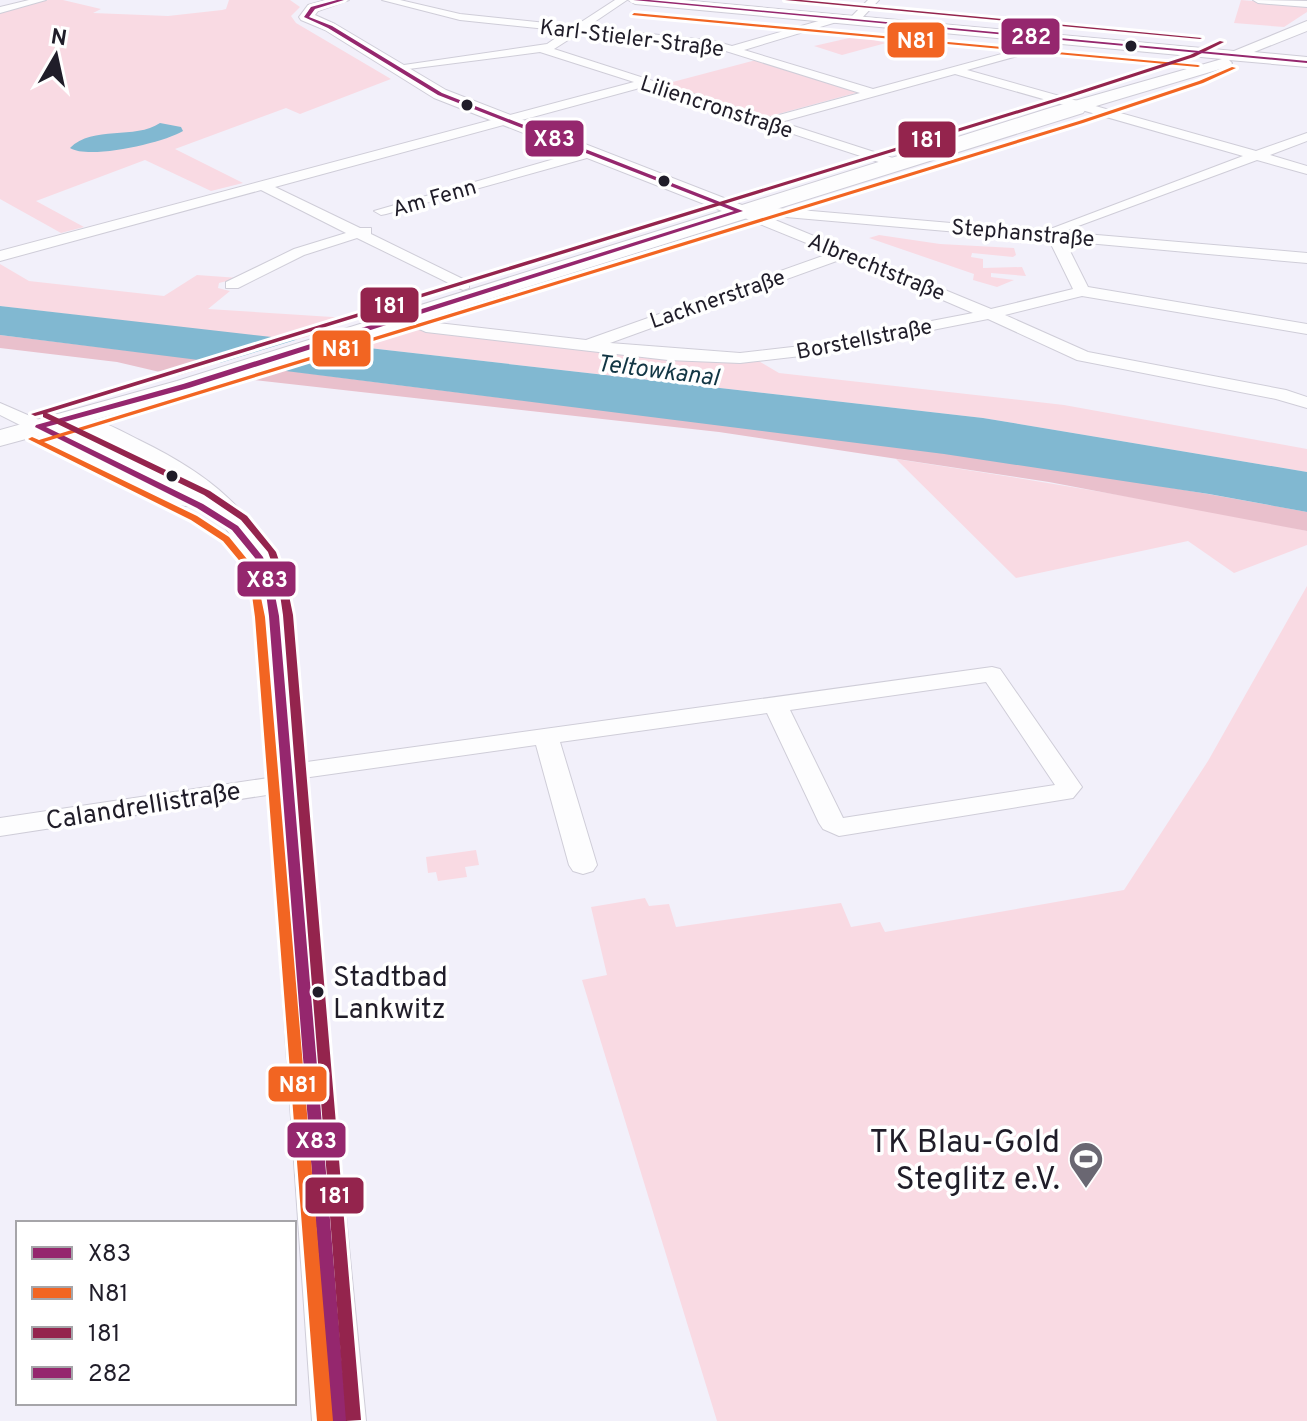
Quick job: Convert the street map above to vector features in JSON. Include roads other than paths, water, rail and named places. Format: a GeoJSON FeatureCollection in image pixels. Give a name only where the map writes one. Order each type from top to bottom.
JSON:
{"type":"FeatureCollection","features":[{"type":"Feature","properties":{"kind":"main road"},"geometry":{"type":"LineString","coordinates":[[330,27],[312,21],[306,15],[313,8],[342,0]]}},
{"type":"Feature","properties":{"kind":"main road"},"geometry":{"type":"LineString","coordinates":[[330,27],[320,16],[321,12],[362,0]]}},
{"type":"Feature","properties":{"kind":"main road"},"geometry":{"type":"LineString","coordinates":[[635,0],[703,3],[836,19],[1307,62]]}},
{"type":"Feature","properties":{"kind":"main road"},"geometry":{"type":"LineString","coordinates":[[1197,69],[1228,55],[1272,42],[1307,25]]}},
{"type":"Feature","properties":{"kind":"main road","name":"Albrechtstraße"},"geometry":{"type":"LineString","coordinates":[[330,27],[440,94],[740,211]]}},
{"type":"Feature","properties":{"kind":"main road"},"geometry":{"type":"LineString","coordinates":[[0,451],[195,383],[894,163],[1075,110],[1079,106],[1197,69],[1253,57],[1307,38]]}},
{"type":"Feature","properties":{"kind":"main road"},"geometry":{"type":"LineString","coordinates":[[0,438],[92,427],[195,383]]}},
{"type":"Feature","properties":{"kind":"main road"},"geometry":{"type":"LineString","coordinates":[[92,427],[183,474],[222,504],[255,550],[269,585],[339,1421]]}},
{"type":"Feature","properties":{"kind":"main road"},"geometry":{"type":"LineString","coordinates":[[49,433],[182,497],[240,531]]}},
{"type":"Feature","properties":{"kind":"street"},"geometry":{"type":"LineString","coordinates":[[0,10],[41,0]]}},
{"type":"Feature","properties":{"kind":"street","name":"Karl-Stieler-Straße"},"geometry":{"type":"LineString","coordinates":[[387,0],[451,16],[679,38],[734,49],[873,93]]}},
{"type":"Feature","properties":{"kind":"street"},"geometry":{"type":"LineString","coordinates":[[397,69],[550,47],[622,0]]}},
{"type":"Feature","properties":{"kind":"street"},"geometry":{"type":"LineString","coordinates":[[854,20],[874,0]]}},
{"type":"Feature","properties":{"kind":"street"},"geometry":{"type":"LineString","coordinates":[[1258,0],[1307,4]]}},
{"type":"Feature","properties":{"kind":"street"},"geometry":{"type":"LineString","coordinates":[[734,49],[836,19]]}},
{"type":"Feature","properties":{"kind":"street"},"geometry":{"type":"LineString","coordinates":[[767,122],[1064,40]]}},
{"type":"Feature","properties":{"kind":"street","name":"Liliencronstraße"},"geometry":{"type":"LineString","coordinates":[[540,48],[894,163]]}},
{"type":"Feature","properties":{"kind":"street"},"geometry":{"type":"LineString","coordinates":[[954,70],[1307,170]]}},
{"type":"Feature","properties":{"kind":"street"},"geometry":{"type":"LineString","coordinates":[[0,256],[646,83]]}},
{"type":"Feature","properties":{"kind":"street"},"geometry":{"type":"LineString","coordinates":[[1307,137],[1052,231],[1082,291],[1307,329]]}},
{"type":"Feature","properties":{"kind":"street","name":"Am Fenn"},"geometry":{"type":"LineString","coordinates":[[232,285],[299,252],[403,221],[381,211],[589,153]]}},
{"type":"Feature","properties":{"kind":"street"},"geometry":{"type":"LineString","coordinates":[[261,185],[463,285]]}},
{"type":"Feature","properties":{"kind":"street","name":"Stephanstraße"},"geometry":{"type":"LineString","coordinates":[[740,211],[773,210],[1307,258]]}},
{"type":"Feature","properties":{"kind":"street","name":"Albrechtstraße"},"geometry":{"type":"LineString","coordinates":[[740,211],[1098,360],[1280,394],[1307,403]]}},
{"type":"Feature","properties":{"kind":"street","name":"Lacknerstraße"},"geometry":{"type":"LineString","coordinates":[[590,346],[594,341],[845,253]]}},
{"type":"Feature","properties":{"kind":"street","name":"Borstellstraße"},"geometry":{"type":"LineString","coordinates":[[402,318],[426,327],[590,346],[685,356],[759,356],[801,351],[990,314],[1082,291]]}},
{"type":"Feature","properties":{"kind":"street"},"geometry":{"type":"LineString","coordinates":[[0,408],[49,433]]}},
{"type":"Feature","properties":{"kind":"street","name":"Calandrellistraße"},"geometry":{"type":"LineString","coordinates":[[0,827],[546,736],[775,704],[992,674],[1069,787],[1064,792],[839,827],[832,823],[775,704]]}},
{"type":"Feature","properties":{"kind":"street"},"geometry":{"type":"LineString","coordinates":[[546,736],[583,865]]}},
{"type":"Feature","properties":{"kind":"water"},"geometry":{"type":"Polygon","coordinates":[[[160,123],[181,127],[183,131],[160,140],[109,151],[70,148],[90,137],[139,131],[160,123]]]}},
{"type":"Feature","properties":{"kind":"water"},"geometry":{"type":"Polygon","coordinates":[[[0,306],[983,418],[1307,472],[1307,512],[944,454],[0,335],[0,306]]]}},
{"type":"Feature","properties":{"kind":"place","name":"Stadtbad Lankwitz"},"geometry":{"type":"Point","coordinates":[318,992]}},
{"type":"Feature","properties":{"kind":"place","name":"TK Blau-Gold Steglitz e.V."},"geometry":{"type":"Point","coordinates":[1086,1190]}},
{"type":"Feature","properties":{"kind":"water label","name":"Teltowkanal"},"geometry":{"type":"Point","coordinates":[658,370]}}]}
